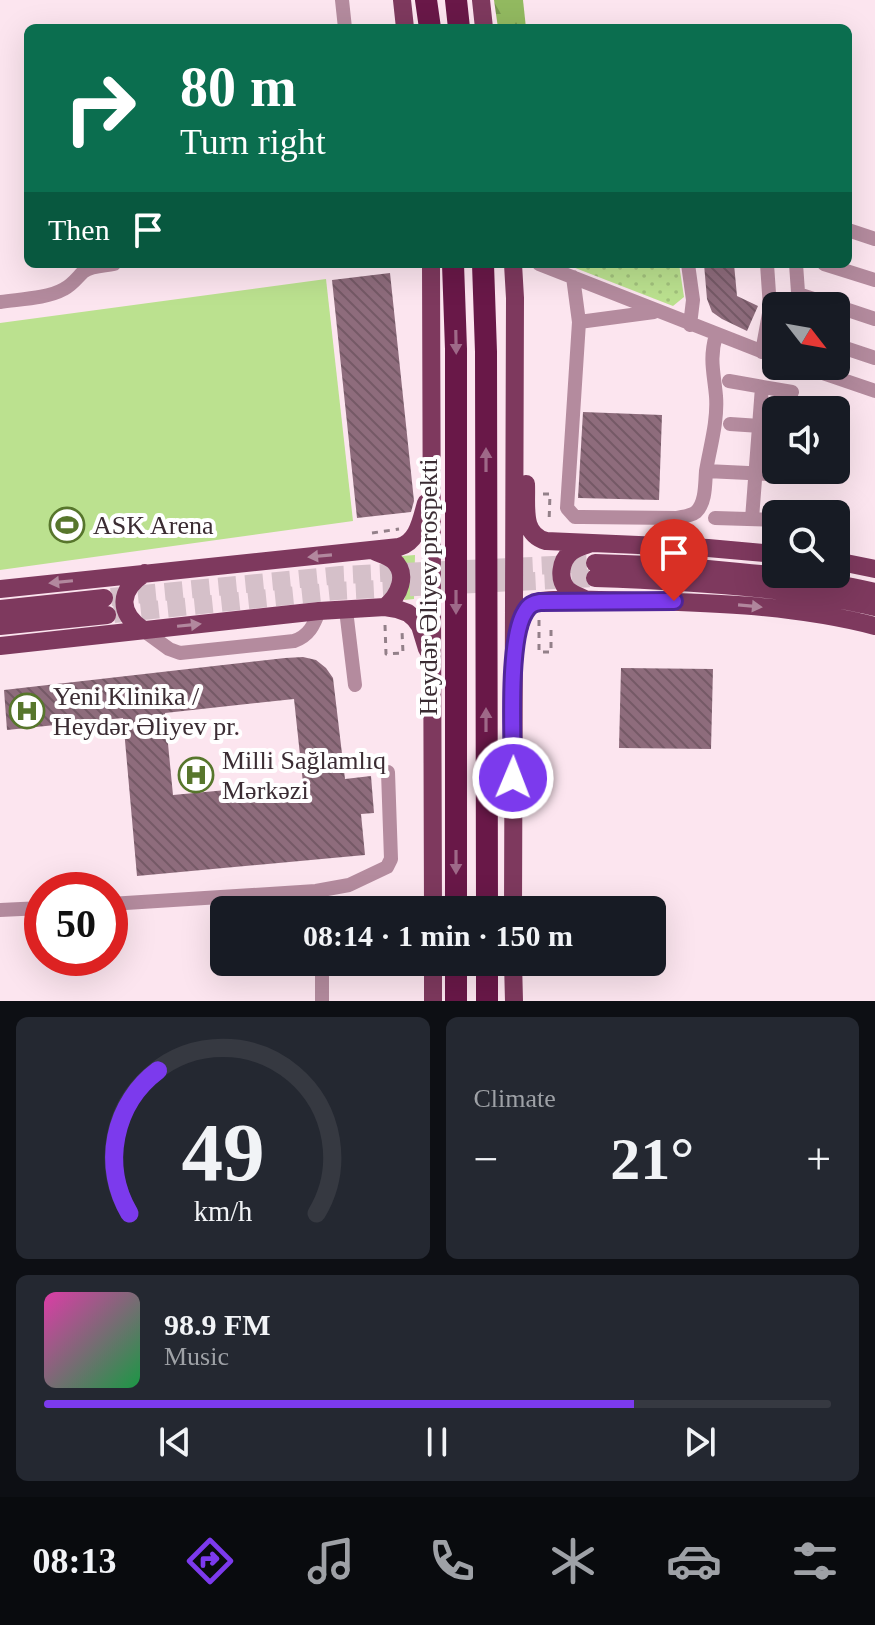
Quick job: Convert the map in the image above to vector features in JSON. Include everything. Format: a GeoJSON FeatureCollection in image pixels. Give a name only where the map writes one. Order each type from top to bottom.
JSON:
{"type":"FeatureCollection","features":[{"type":"Feature","properties":{"kind":"highway"},"geometry":{"type":"LineString","coordinates":[[426,0],[429,24]]}},
{"type":"Feature","properties":{"kind":"highway"},"geometry":{"type":"LineString","coordinates":[[456,0],[459,24]]}},
{"type":"Feature","properties":{"kind":"highway","name":"Heydər Əliyev prospekti"},"geometry":{"type":"LineString","coordinates":[[453,268],[456,349],[456,896]]}},
{"type":"Feature","properties":{"kind":"highway"},"geometry":{"type":"LineString","coordinates":[[483,268],[487,896]]}},
{"type":"Feature","properties":{"kind":"highway"},"geometry":{"type":"LineString","coordinates":[[456,976],[456,1001]]}},
{"type":"Feature","properties":{"kind":"highway"},"geometry":{"type":"LineString","coordinates":[[487,976],[487,1001]]}},
{"type":"Feature","properties":{"kind":"main road"},"geometry":{"type":"LineString","coordinates":[[402,0],[405,24]]}},
{"type":"Feature","properties":{"kind":"main road"},"geometry":{"type":"LineString","coordinates":[[481,0],[484,24]]}},
{"type":"Feature","properties":{"kind":"main road"},"geometry":{"type":"LineString","coordinates":[[431,268],[433,896]]}},
{"type":"Feature","properties":{"kind":"main road"},"geometry":{"type":"LineString","coordinates":[[513,268],[528,527],[535,537],[546,541],[762,553]]}},
{"type":"Feature","properties":{"kind":"main road"},"geometry":{"type":"LineString","coordinates":[[513,896],[515,298]]}},
{"type":"Feature","properties":{"kind":"main road"},"geometry":{"type":"LineString","coordinates":[[0,589],[374,551],[405,545],[412,540],[421,520],[432,477]]}},
{"type":"Feature","properties":{"kind":"main road"},"geometry":{"type":"LineString","coordinates":[[588,600],[567,588],[562,581],[562,571],[566,557],[573,550],[592,543]]}},
{"type":"Feature","properties":{"kind":"main road"},"geometry":{"type":"LineString","coordinates":[[374,551],[389,557],[400,570],[398,594],[385,607]]}},
{"type":"Feature","properties":{"kind":"main road"},"geometry":{"type":"LineString","coordinates":[[850,564],[875,569]]}},
{"type":"Feature","properties":{"kind":"main road"},"geometry":{"type":"LineString","coordinates":[[875,592],[824,581],[700,568],[595,570],[821,596],[875,607]]}},
{"type":"Feature","properties":{"kind":"main road"},"geometry":{"type":"LineString","coordinates":[[143,630],[129,618],[125,597],[134,580],[145,573]]}},
{"type":"Feature","properties":{"kind":"main road"},"geometry":{"type":"LineString","coordinates":[[514,655],[522,617],[530,605],[540,602],[703,602],[775,609],[875,626]]}},
{"type":"Feature","properties":{"kind":"main road"},"geometry":{"type":"LineString","coordinates":[[0,609],[106,606],[0,626]]}},
{"type":"Feature","properties":{"kind":"main road"},"geometry":{"type":"LineString","coordinates":[[0,646],[319,611],[385,607],[408,613],[415,619],[432,665]]}},
{"type":"Feature","properties":{"kind":"main road"},"geometry":{"type":"LineString","coordinates":[[433,976],[433,1001]]}},
{"type":"Feature","properties":{"kind":"main road"},"geometry":{"type":"LineString","coordinates":[[513,976],[514,1001]]}},
{"type":"Feature","properties":{"kind":"street"},"geometry":{"type":"LineString","coordinates":[[342,0],[345,24]]}},
{"type":"Feature","properties":{"kind":"street"},"geometry":{"type":"LineString","coordinates":[[852,231],[875,239]]}},
{"type":"Feature","properties":{"kind":"street"},"geometry":{"type":"LineString","coordinates":[[0,302],[62,291],[90,268]]}},
{"type":"Feature","properties":{"kind":"street"},"geometry":{"type":"LineString","coordinates":[[549,268],[762,352]]}},
{"type":"Feature","properties":{"kind":"street"},"geometry":{"type":"LineString","coordinates":[[689,268],[693,300],[690,325]]}},
{"type":"Feature","properties":{"kind":"street"},"geometry":{"type":"LineString","coordinates":[[767,268],[769,292]]}},
{"type":"Feature","properties":{"kind":"street"},"geometry":{"type":"LineString","coordinates":[[796,268],[798,292]]}},
{"type":"Feature","properties":{"kind":"street"},"geometry":{"type":"LineString","coordinates":[[837,268],[875,280]]}},
{"type":"Feature","properties":{"kind":"street"},"geometry":{"type":"LineString","coordinates":[[573,277],[579,322],[567,508],[575,517],[676,518],[693,514],[699,508],[715,421],[716,398],[711,361],[716,335]]}},
{"type":"Feature","properties":{"kind":"street"},"geometry":{"type":"LineString","coordinates":[[579,322],[657,311]]}},
{"type":"Feature","properties":{"kind":"street"},"geometry":{"type":"LineString","coordinates":[[850,311],[875,319]]}},
{"type":"Feature","properties":{"kind":"street"},"geometry":{"type":"LineString","coordinates":[[850,350],[875,358]]}},
{"type":"Feature","properties":{"kind":"street"},"geometry":{"type":"LineString","coordinates":[[843,380],[875,391]]}},
{"type":"Feature","properties":{"kind":"street"},"geometry":{"type":"LineString","coordinates":[[729,381],[792,392]]}},
{"type":"Feature","properties":{"kind":"street"},"geometry":{"type":"LineString","coordinates":[[752,519],[762,387]]}},
{"type":"Feature","properties":{"kind":"street"},"geometry":{"type":"LineString","coordinates":[[730,424],[762,425]]}},
{"type":"Feature","properties":{"kind":"street"},"geometry":{"type":"LineString","coordinates":[[706,471],[762,473]]}},
{"type":"Feature","properties":{"kind":"street"},"geometry":{"type":"LineString","coordinates":[[675,547],[676,518]]}},
{"type":"Feature","properties":{"kind":"street"},"geometry":{"type":"LineString","coordinates":[[715,518],[762,519]]}},
{"type":"Feature","properties":{"kind":"street"},"geometry":{"type":"LineString","coordinates":[[346,610],[355,685]]}},
{"type":"Feature","properties":{"kind":"street"},"geometry":{"type":"LineString","coordinates":[[143,630],[169,649],[180,653],[202,652],[294,641],[309,632],[319,611]]}},
{"type":"Feature","properties":{"kind":"street"},"geometry":{"type":"LineString","coordinates":[[128,903],[316,891],[349,885],[387,867],[391,859],[388,772]]}},
{"type":"Feature","properties":{"kind":"street"},"geometry":{"type":"LineString","coordinates":[[0,910],[24,909]]}},
{"type":"Feature","properties":{"kind":"street"},"geometry":{"type":"LineString","coordinates":[[322,976],[322,1001]]}},
{"type":"Feature","properties":{"kind":"path"},"geometry":{"type":"LineString","coordinates":[[549,523],[550,494]]}},
{"type":"Feature","properties":{"kind":"path"},"geometry":{"type":"LineString","coordinates":[[372,531],[399,529]]}},
{"type":"Feature","properties":{"kind":"path"},"geometry":{"type":"LineString","coordinates":[[385,607],[386,654],[403,653],[402,630]]}},
{"type":"Feature","properties":{"kind":"path"},"geometry":{"type":"LineString","coordinates":[[540,615],[539,652],[551,652],[551,624]]}},
{"type":"Feature","properties":{"kind":"green space"},"geometry":{"type":"Polygon","coordinates":[[[494,0],[523,0],[526,24],[497,24],[494,0]]]}},
{"type":"Feature","properties":{"kind":"green space"},"geometry":{"type":"Polygon","coordinates":[[[575,268],[680,268],[684,297],[673,306],[575,268]]]}},
{"type":"Feature","properties":{"kind":"green space"},"geometry":{"type":"Polygon","coordinates":[[[326,279],[353,521],[0,570],[0,323],[326,279]]]}},
{"type":"Feature","properties":{"kind":"green space"},"geometry":{"type":"Polygon","coordinates":[[[415,555],[414,599],[404,600],[408,578],[402,556],[415,555]]]}},
{"type":"Feature","properties":{"kind":"building"},"geometry":{"type":"Polygon","coordinates":[[[704,268],[734,268],[737,296],[758,306],[747,331],[712,312],[707,299],[704,268]]]}},
{"type":"Feature","properties":{"kind":"building"},"geometry":{"type":"Polygon","coordinates":[[[390,273],[414,501],[411,512],[357,518],[332,280],[390,273]]]}},
{"type":"Feature","properties":{"kind":"building"},"geometry":{"type":"Polygon","coordinates":[[[583,412],[662,415],[659,500],[578,498],[583,412]]]}},
{"type":"Feature","properties":{"kind":"building"},"geometry":{"type":"Polygon","coordinates":[[[285,658],[316,660],[333,678],[345,779],[371,776],[374,813],[361,814],[365,855],[137,876],[123,718],[7,730],[4,690],[285,658]],[[294,699],[165,713],[173,795],[303,783],[294,699]]]}},
{"type":"Feature","properties":{"kind":"building"},"geometry":{"type":"Polygon","coordinates":[[[621,668],[713,669],[711,749],[619,748],[621,668]]]}},
{"type":"Feature","properties":{"kind":"tunnel"},"geometry":{"type":"LineString","coordinates":[[111,597],[340,575],[595,563]]}},
{"type":"Feature","properties":{"kind":"tunnel"},"geometry":{"type":"LineString","coordinates":[[114,614],[337,591],[595,578]]}},
{"type":"Feature","properties":{"kind":"place","name":"ASK Arena"},"geometry":{"type":"Point","coordinates":[67,525]}},
{"type":"Feature","properties":{"kind":"place","name":"Yeni Klinika / Heydər Əliyev pr."},"geometry":{"type":"Point","coordinates":[27,711]}},
{"type":"Feature","properties":{"kind":"place","name":"Milli Sağlamlıq Mərkəzi"},"geometry":{"type":"Point","coordinates":[196,775]}},
{"type":"Feature","properties":{"kind":"route"},"geometry":{"type":"LineString","coordinates":[[513,778],[514,655],[522,617],[530,605],[588,600],[674,601]]}}]}
